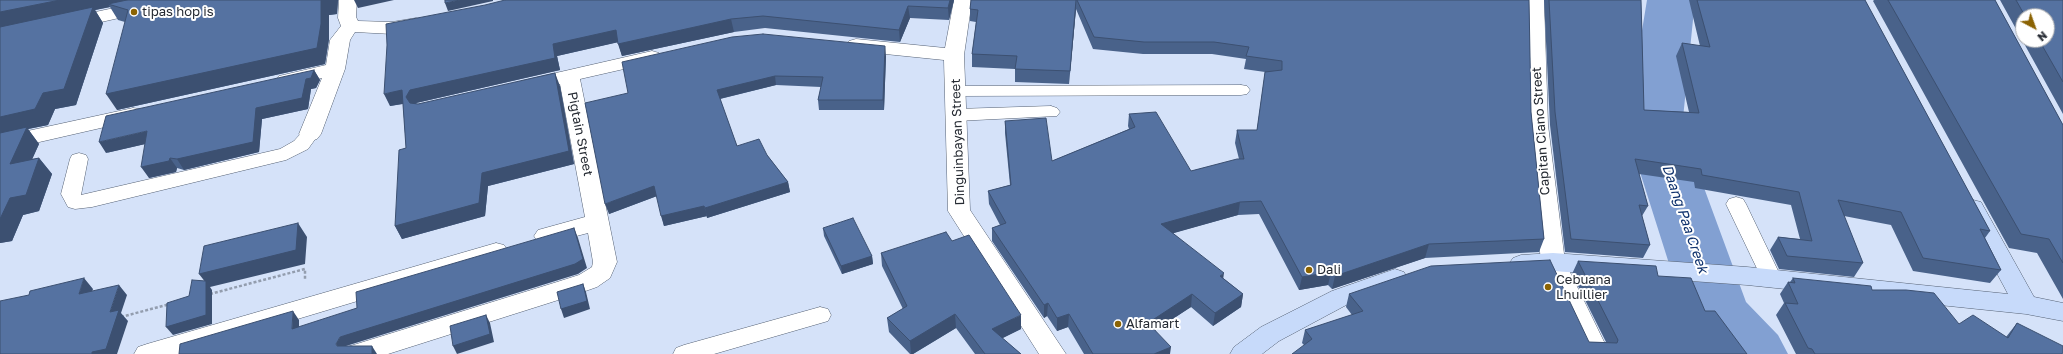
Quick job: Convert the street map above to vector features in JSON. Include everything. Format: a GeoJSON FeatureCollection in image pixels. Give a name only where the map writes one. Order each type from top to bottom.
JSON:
{"type":"FeatureCollection","features":[{"type":"Feature","properties":{"kind":"main road"},"geometry":{"type":"LineString","coordinates":[[1962,187],[2026,305]]}},
{"type":"Feature","properties":{"kind":"main road"},"geometry":{"type":"LineString","coordinates":[[1500,264],[1553,262],[1671,272],[1747,276],[2026,305],[2063,312]]}},
{"type":"Feature","properties":{"kind":"main road"},"geometry":{"type":"LineString","coordinates":[[1243,354],[1270,334],[1341,297],[1418,270]]}},
{"type":"Feature","properties":{"kind":"street"},"geometry":{"type":"LineString","coordinates":[[54,26],[177,0]]}},
{"type":"Feature","properties":{"kind":"street"},"geometry":{"type":"LineString","coordinates":[[348,0],[347,18],[350,26]]}},
{"type":"Feature","properties":{"kind":"street","name":"Dinguinbayan Street"},"geometry":{"type":"LineString","coordinates":[[963,0],[954,55],[959,211],[1053,354]]}},
{"type":"Feature","properties":{"kind":"street","name":"Capitan Ciano Street"},"geometry":{"type":"LineString","coordinates":[[1535,0],[1534,12],[1538,124],[1553,262],[1597,354]]}},
{"type":"Feature","properties":{"kind":"street"},"geometry":{"type":"LineString","coordinates":[[310,134],[335,68],[340,40],[343,33],[350,26],[392,28],[434,21]]}},
{"type":"Feature","properties":{"kind":"street"},"geometry":{"type":"LineString","coordinates":[[836,43],[954,55]]}},
{"type":"Feature","properties":{"kind":"street","name":"Pigtain Street"},"geometry":{"type":"LineString","coordinates":[[356,354],[588,281],[602,272],[605,262],[569,76],[666,54]]}},
{"type":"Feature","properties":{"kind":"street"},"geometry":{"type":"LineString","coordinates":[[265,84],[335,68]]}},
{"type":"Feature","properties":{"kind":"street"},"geometry":{"type":"LineString","coordinates":[[508,90],[569,76]]}},
{"type":"Feature","properties":{"kind":"street"},"geometry":{"type":"LineString","coordinates":[[0,144],[148,111]]}},
{"type":"Feature","properties":{"kind":"street"},"geometry":{"type":"LineString","coordinates":[[160,352],[304,306],[597,222]]}},
{"type":"Feature","properties":{"kind":"lane"},"geometry":{"type":"LineString","coordinates":[[956,91],[1241,90]]}},
{"type":"Feature","properties":{"kind":"lane"},"geometry":{"type":"LineString","coordinates":[[956,115],[1051,112]]}},
{"type":"Feature","properties":{"kind":"lane"},"geometry":{"type":"LineString","coordinates":[[79,159],[71,194],[75,202],[92,200],[286,154],[301,145],[310,134]]}},
{"type":"Feature","properties":{"kind":"lane"},"geometry":{"type":"LineString","coordinates":[[1736,204],[1772,279]]}},
{"type":"Feature","properties":{"kind":"lane"},"geometry":{"type":"LineString","coordinates":[[684,354],[820,315]]}},
{"type":"Feature","properties":{"kind":"path"},"geometry":{"type":"LineString","coordinates":[[206,295],[305,269],[304,306]]}},
{"type":"Feature","properties":{"kind":"path"},"geometry":{"type":"LineString","coordinates":[[114,318],[175,302]]}},
{"type":"Feature","properties":{"kind":"building"},"geometry":{"type":"Polygon","coordinates":[[[0,0],[60,0],[0,12],[0,0]]]}},
{"type":"Feature","properties":{"kind":"building"},"geometry":{"type":"Polygon","coordinates":[[[127,0],[321,0],[321,24],[317,48],[106,94],[128,10],[108,4],[127,0]]]}},
{"type":"Feature","properties":{"kind":"building"},"geometry":{"type":"Polygon","coordinates":[[[445,0],[460,0],[445,3],[445,0]]]}},
{"type":"Feature","properties":{"kind":"building"},"geometry":{"type":"Polygon","coordinates":[[[505,0],[950,0],[948,8],[908,6],[899,30],[763,16],[731,19],[618,44],[616,30],[553,44],[555,58],[410,90],[406,97],[410,103],[418,104],[555,73],[569,151],[482,173],[479,203],[395,226],[399,150],[406,148],[402,90],[384,94],[387,45],[386,24],[505,0]]]}},
{"type":"Feature","properties":{"kind":"building"},"geometry":{"type":"Polygon","coordinates":[[[971,0],[1076,0],[1070,71],[1015,69],[1017,56],[972,54],[978,10],[970,9],[971,0]]]}},
{"type":"Feature","properties":{"kind":"building"},"geometry":{"type":"Polygon","coordinates":[[[1077,0],[1529,0],[1531,112],[1544,239],[1429,244],[1335,276],[1331,272],[1302,277],[1261,201],[1240,202],[1161,224],[1224,273],[1220,276],[1243,294],[1215,313],[1192,294],[1148,323],[1171,347],[1154,354],[1093,354],[1069,314],[1057,318],[1048,303],[1044,305],[992,228],[1006,223],[988,191],[1011,185],[1005,121],[1046,118],[1052,161],[1135,127],[1129,114],[1156,112],[1191,171],[1237,159],[1244,159],[1237,130],[1257,130],[1265,72],[1282,70],[1282,61],[1246,56],[1249,47],[1214,42],[1144,42],[1094,37],[1077,0]]]}},
{"type":"Feature","properties":{"kind":"building"},"geometry":{"type":"Polygon","coordinates":[[[1549,0],[1641,0],[1644,110],[1699,113],[1682,43],[1710,47],[1697,0],[1865,0],[1990,231],[1980,229],[2001,270],[1923,258],[1901,212],[1838,200],[1863,263],[1787,256],[1778,237],[1812,241],[1799,192],[1702,175],[1701,169],[1635,159],[1648,206],[1639,205],[1650,245],[1571,239],[1555,112],[1549,0]]]}},
{"type":"Feature","properties":{"kind":"building"},"geometry":{"type":"Polygon","coordinates":[[[1888,0],[1995,0],[2015,37],[2015,48],[2021,48],[2063,125],[2063,263],[2049,239],[2021,234],[1888,0]]]}},
{"type":"Feature","properties":{"kind":"building"},"geometry":{"type":"Polygon","coordinates":[[[2016,0],[2063,0],[2063,82],[2044,48],[2055,48],[2055,8],[2020,8],[2016,0]]]}},
{"type":"Feature","properties":{"kind":"building"},"geometry":{"type":"Polygon","coordinates":[[[93,7],[64,89],[43,93],[35,109],[0,117],[0,27],[93,7]]]}},
{"type":"Feature","properties":{"kind":"building"},"geometry":{"type":"Polygon","coordinates":[[[763,34],[885,46],[883,100],[818,100],[823,77],[775,76],[717,90],[737,146],[759,139],[767,155],[788,182],[705,208],[704,206],[661,216],[654,186],[605,204],[585,103],[628,93],[622,62],[732,37],[763,34]]]}},
{"type":"Feature","properties":{"kind":"building"},"geometry":{"type":"Polygon","coordinates":[[[314,70],[311,78],[306,79],[302,98],[256,108],[253,142],[177,159],[170,158],[169,161],[141,167],[147,131],[99,142],[106,116],[314,70]]]}},
{"type":"Feature","properties":{"kind":"building"},"geometry":{"type":"Polygon","coordinates":[[[27,127],[10,164],[39,158],[26,195],[10,198],[0,219],[0,133],[27,127]]]}},
{"type":"Feature","properties":{"kind":"building"},"geometry":{"type":"Polygon","coordinates":[[[853,218],[872,256],[841,266],[823,228],[853,218]]]}},
{"type":"Feature","properties":{"kind":"building"},"geometry":{"type":"Polygon","coordinates":[[[298,223],[296,250],[199,274],[204,246],[298,223]]]}},
{"type":"Feature","properties":{"kind":"building"},"geometry":{"type":"Polygon","coordinates":[[[574,228],[583,259],[575,264],[340,337],[336,344],[337,346],[372,346],[372,354],[179,354],[180,344],[293,311],[292,329],[357,308],[356,292],[574,228]]]}},
{"type":"Feature","properties":{"kind":"building"},"geometry":{"type":"Polygon","coordinates":[[[946,232],[952,241],[969,235],[1021,315],[992,329],[1021,354],[985,354],[955,314],[910,341],[887,318],[907,306],[881,253],[946,232]]]}},
{"type":"Feature","properties":{"kind":"building"},"geometry":{"type":"Polygon","coordinates":[[[1550,260],[1589,342],[1617,343],[1618,340],[1578,261],[1656,266],[1658,276],[1691,278],[1705,311],[1715,311],[1747,354],[1292,354],[1312,339],[1305,330],[1363,311],[1349,294],[1431,266],[1550,260]]]}},
{"type":"Feature","properties":{"kind":"building"},"geometry":{"type":"Polygon","coordinates":[[[84,278],[79,294],[119,285],[110,312],[119,310],[106,349],[92,352],[92,354],[0,354],[0,301],[29,295],[30,291],[84,278]]]}},
{"type":"Feature","properties":{"kind":"building"},"geometry":{"type":"Polygon","coordinates":[[[1793,278],[1871,286],[1872,290],[1906,290],[1934,293],[1959,324],[1973,315],[2008,338],[2017,323],[2063,346],[2063,352],[2062,354],[1815,354],[1812,349],[1808,348],[1785,303],[1798,304],[1788,282],[1795,283],[1793,278]]]}},
{"type":"Feature","properties":{"kind":"building"},"geometry":{"type":"Polygon","coordinates":[[[192,280],[206,281],[206,315],[166,327],[167,303],[189,296],[192,280]]]}},
{"type":"Feature","properties":{"kind":"building"},"geometry":{"type":"Polygon","coordinates":[[[583,284],[587,301],[561,309],[557,292],[583,284]]]}},
{"type":"Feature","properties":{"kind":"building"},"geometry":{"type":"Polygon","coordinates":[[[486,315],[490,334],[453,346],[450,326],[486,315]]]}},
{"type":"Feature","properties":{"kind":"waterway","name":"Daang Paa Creek"},"geometry":{"type":"LineString","coordinates":[[1671,0],[1654,128],[1718,314],[1754,354]]}},
{"type":"Feature","properties":{"kind":"place","name":"tipas hop is"},"geometry":{"type":"Point","coordinates":[134,12]}},
{"type":"Feature","properties":{"kind":"place","name":"Dali"},"geometry":{"type":"Point","coordinates":[1309,270]}},
{"type":"Feature","properties":{"kind":"place","name":"Cebuana Lhuillier"},"geometry":{"type":"Point","coordinates":[1548,287]}},
{"type":"Feature","properties":{"kind":"place","name":"Alfamart"},"geometry":{"type":"Point","coordinates":[1118,324]}}]}
